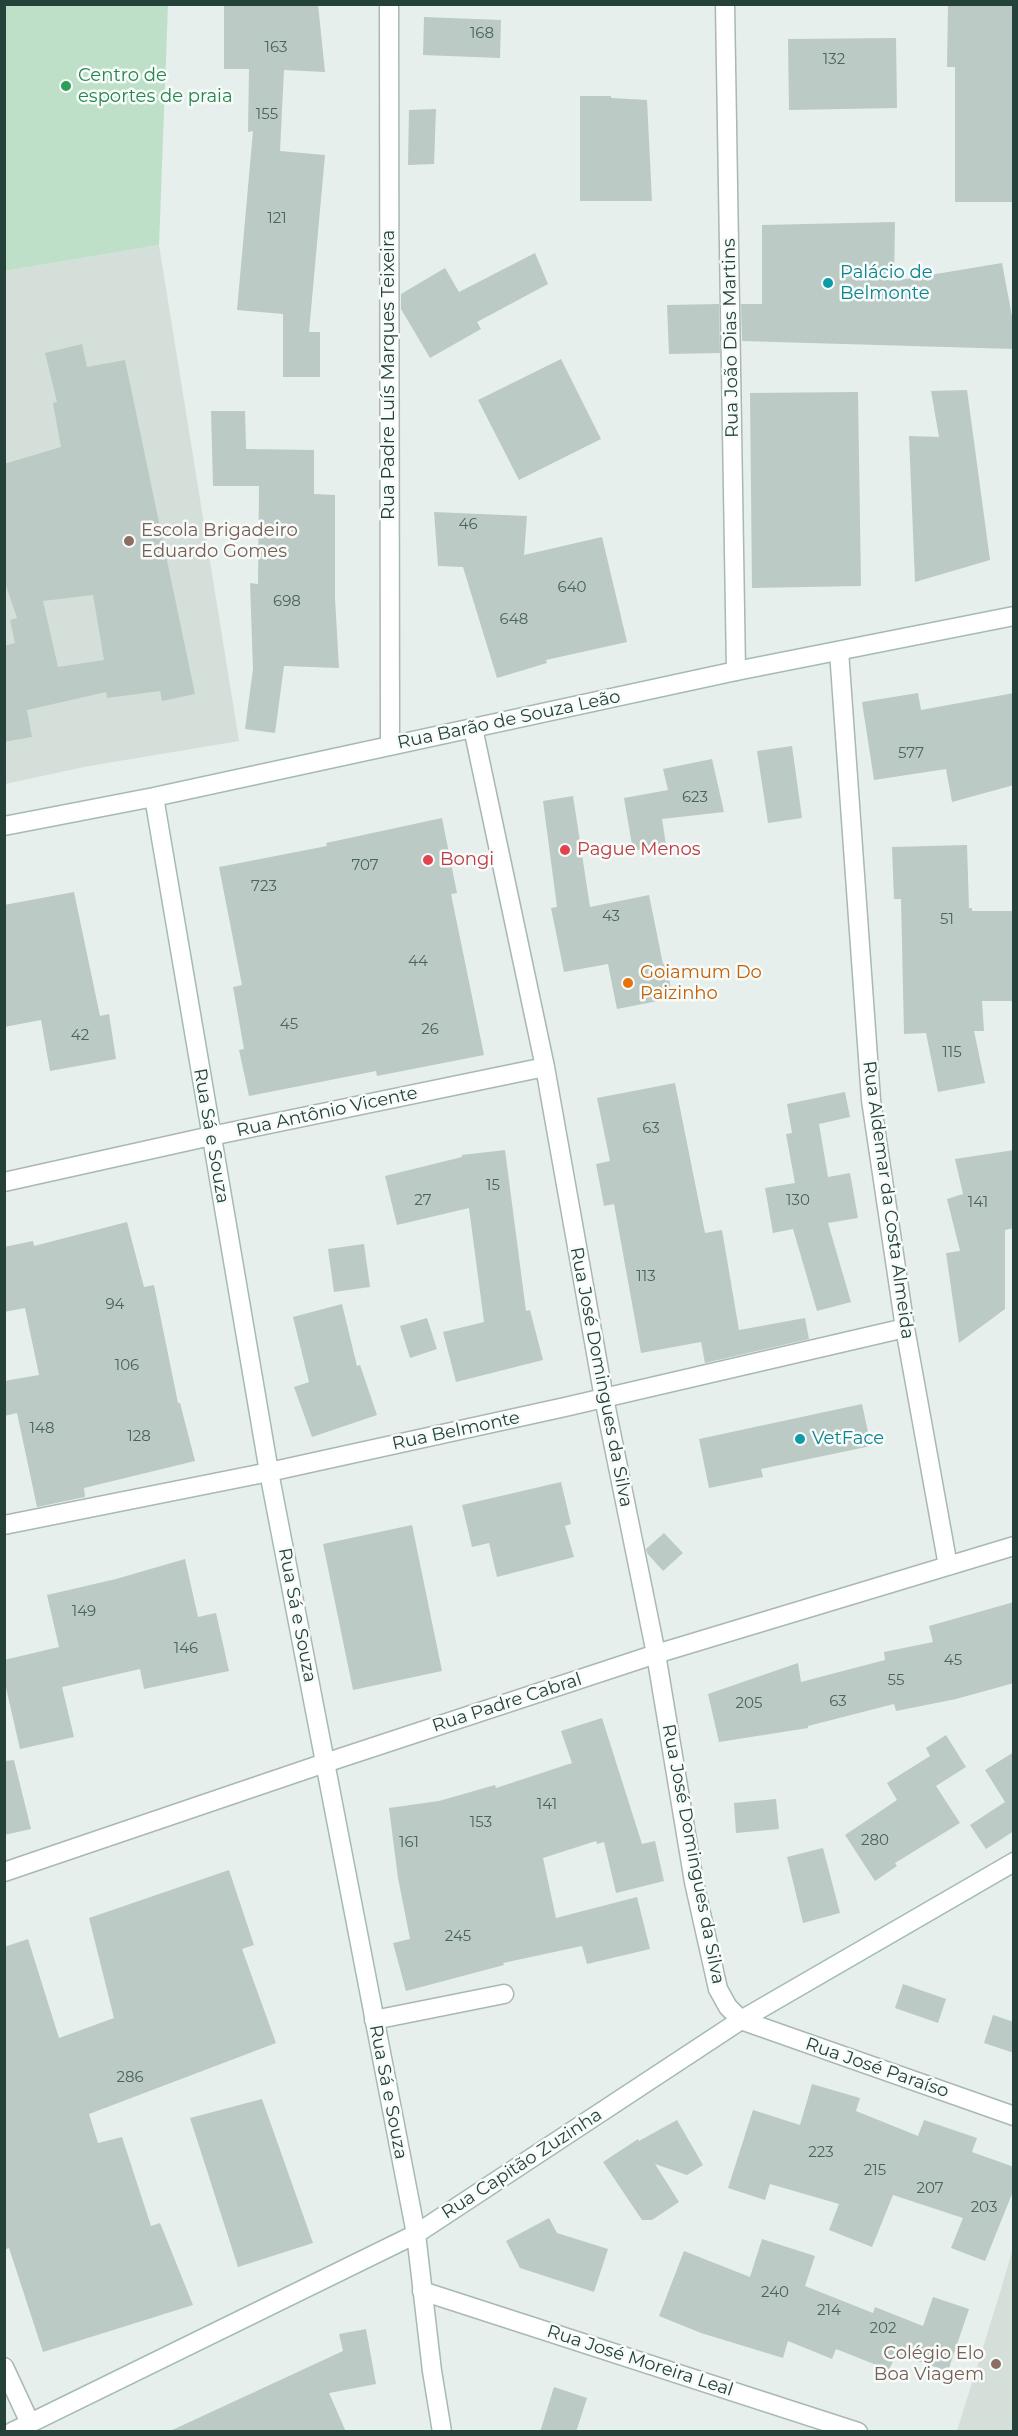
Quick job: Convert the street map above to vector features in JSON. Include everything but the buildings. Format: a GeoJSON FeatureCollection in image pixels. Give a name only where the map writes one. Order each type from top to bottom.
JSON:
{"type":"FeatureCollection","features":[{"type":"Feature","properties":{"kind":"street","name":"Rua Padre Luís Marques Teixeira"},"geometry":{"type":"LineString","coordinates":[[389,4],[390,746]]}},
{"type":"Feature","properties":{"kind":"street","name":"Rua João Dias Martins"},"geometry":{"type":"LineString","coordinates":[[726,4],[736,670]]}},
{"type":"Feature","properties":{"kind":"street","name":"Rua Barão de Souza Leão"},"geometry":{"type":"LineString","coordinates":[[4,826],[154,797],[736,670],[1014,616]]}},
{"type":"Feature","properties":{"kind":"street","name":"Rua Aldemar da Costa Almeida"},"geometry":{"type":"LineString","coordinates":[[838,651],[871,1100],[905,1328],[948,1566]]}},
{"type":"Feature","properties":{"kind":"street","name":"Rua José Domingues da Silva"},"geometry":{"type":"LineString","coordinates":[[472,728],[545,1068],[604,1398],[656,1654],[694,1882],[718,1989],[728,2007],[741,2020]]}},
{"type":"Feature","properties":{"kind":"street","name":"Rua Sá e Souza"},"geometry":{"type":"LineString","coordinates":[[154,797],[269,1472],[416,2234],[442,2432]]}},
{"type":"Feature","properties":{"kind":"street","name":"Rua Antônio Vicente"},"geometry":{"type":"LineString","coordinates":[[4,1182],[211,1136],[545,1068]]}},
{"type":"Feature","properties":{"kind":"street","name":"Rua Belmonte"},"geometry":{"type":"LineString","coordinates":[[4,1525],[269,1472],[604,1398],[905,1328]]}},
{"type":"Feature","properties":{"kind":"street","name":"Rua Padre Cabral"},"geometry":{"type":"LineString","coordinates":[[4,1872],[325,1762],[656,1654],[1014,1546]]}},
{"type":"Feature","properties":{"kind":"street","name":"Rua Capitão Zuzinha"},"geometry":{"type":"LineString","coordinates":[[12,2432],[416,2234],[741,2020],[1014,1862]]}},
{"type":"Feature","properties":{"kind":"street"},"geometry":{"type":"LineString","coordinates":[[374,2020],[399,2013],[504,1994]]}},
{"type":"Feature","properties":{"kind":"street","name":"Rua José Paraíso"},"geometry":{"type":"LineString","coordinates":[[741,2020],[1014,2116]]}},
{"type":"Feature","properties":{"kind":"street","name":"Rua José Moreira Leal"},"geometry":{"type":"LineString","coordinates":[[422,2291],[858,2432]]}},
{"type":"Feature","properties":{"kind":"street"},"geometry":{"type":"LineString","coordinates":[[4,2367],[30,2423]]}},
{"type":"Feature","properties":{"kind":"shaded area","name":"Escola Brigadeiro Eduardo Gomes"},"geometry":{"type":"Polygon","coordinates":[[[159,245],[239,741],[89,766],[5,784],[5,271],[159,245]]]}},
{"type":"Feature","properties":{"kind":"shaded area","name":"Colégio Elo Boa Viagem"},"geometry":{"type":"Polygon","coordinates":[[[1013,2248],[1013,2431],[957,2431],[999,2296],[1013,2248]]]}},
{"type":"Feature","properties":{"kind":"green space"},"geometry":{"type":"Polygon","coordinates":[[[5,4],[168,5],[159,245],[5,271],[5,4]]]}},
{"type":"Feature","properties":{"kind":"place","name":"Centro de esportes de praia"},"geometry":{"type":"Point","coordinates":[66,86]}},
{"type":"Feature","properties":{"kind":"place","name":"Palácio de Belmonte"},"geometry":{"type":"Point","coordinates":[828,283]}},
{"type":"Feature","properties":{"kind":"place","name":"Escola Brigadeiro Eduardo Gomes"},"geometry":{"type":"Point","coordinates":[129,541]}},
{"type":"Feature","properties":{"kind":"place","name":"Pague Menos"},"geometry":{"type":"Point","coordinates":[565,850]}},
{"type":"Feature","properties":{"kind":"place","name":"Bongi"},"geometry":{"type":"Point","coordinates":[428,860]}},
{"type":"Feature","properties":{"kind":"place","name":"Goiamum Do Paizinho"},"geometry":{"type":"Point","coordinates":[628,983]}},
{"type":"Feature","properties":{"kind":"place","name":"VetFace"},"geometry":{"type":"Point","coordinates":[800,1439]}},
{"type":"Feature","properties":{"kind":"place","name":"Colégio Elo Boa Viagem"},"geometry":{"type":"Point","coordinates":[996,2364]}}]}
